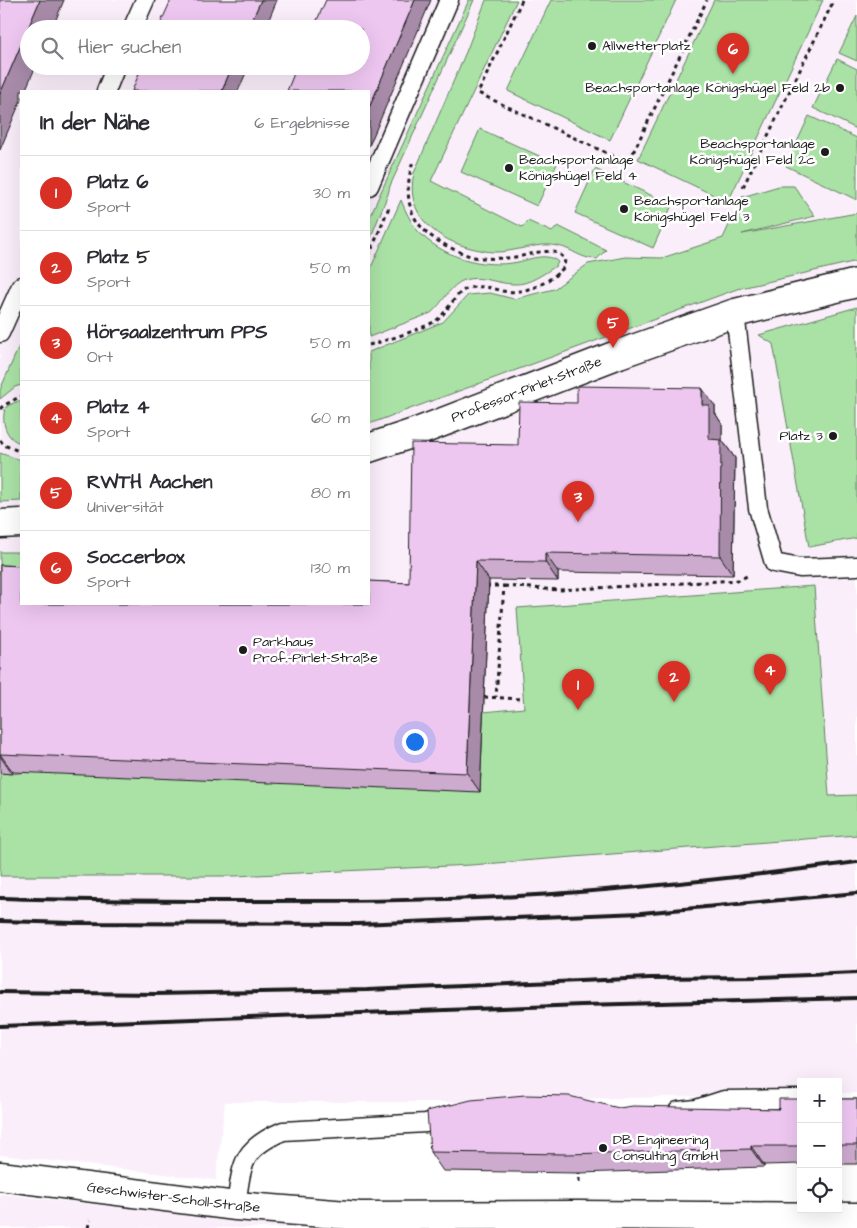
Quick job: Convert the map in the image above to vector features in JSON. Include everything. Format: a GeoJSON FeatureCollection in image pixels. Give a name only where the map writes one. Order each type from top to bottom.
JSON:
{"type":"FeatureCollection","features":[{"type":"Feature","properties":{"kind":"street","name":"Professor-Pirlet-Straße"},"geometry":{"type":"LineString","coordinates":[[370,448],[417,432],[619,354],[735,313],[857,283]]}},
{"type":"Feature","properties":{"kind":"street"},"geometry":{"type":"LineString","coordinates":[[0,524],[20,523]]}},
{"type":"Feature","properties":{"kind":"street","name":"Geschwister-Scholl-Straße"},"geometry":{"type":"LineString","coordinates":[[0,1176],[236,1206],[360,1216],[857,1216]]}},
{"type":"Feature","properties":{"kind":"lane"},"geometry":{"type":"LineString","coordinates":[[136,20],[145,0]]}},
{"type":"Feature","properties":{"kind":"lane"},"geometry":{"type":"LineString","coordinates":[[370,184],[449,0]]}},
{"type":"Feature","properties":{"kind":"lane"},"geometry":{"type":"LineString","coordinates":[[106,90],[112,75]]}},
{"type":"Feature","properties":{"kind":"lane"},"geometry":{"type":"LineString","coordinates":[[0,333],[20,288]]}},
{"type":"Feature","properties":{"kind":"lane"},"geometry":{"type":"LineString","coordinates":[[735,313],[758,508],[774,562],[800,568],[857,566]]}},
{"type":"Feature","properties":{"kind":"lane"},"geometry":{"type":"LineString","coordinates":[[662,1113],[696,1109],[724,1100],[797,1099]]}},
{"type":"Feature","properties":{"kind":"lane"},"geometry":{"type":"LineString","coordinates":[[236,1206],[240,1172],[250,1152],[265,1139],[283,1131],[426,1122],[463,1112]]}},
{"type":"Feature","properties":{"kind":"path"},"geometry":{"type":"LineString","coordinates":[[522,0],[478,93],[628,163],[707,0]]}},
{"type":"Feature","properties":{"kind":"path"},"geometry":{"type":"LineString","coordinates":[[743,187],[834,0]]}},
{"type":"Feature","properties":{"kind":"path"},"geometry":{"type":"LineString","coordinates":[[370,345],[435,322],[458,295],[467,288],[487,286],[504,291],[524,291],[549,280],[564,267],[565,259],[554,252],[483,258],[465,255],[435,240],[424,231],[414,218],[408,203],[408,179],[415,155]]}},
{"type":"Feature","properties":{"kind":"path"},"geometry":{"type":"LineString","coordinates":[[0,409],[20,397]]}},
{"type":"Feature","properties":{"kind":"path"},"geometry":{"type":"LineString","coordinates":[[0,440],[20,452]]}},
{"type":"Feature","properties":{"kind":"path"},"geometry":{"type":"LineString","coordinates":[[484,586],[558,590],[739,580],[774,562]]}},
{"type":"Feature","properties":{"kind":"path"},"geometry":{"type":"LineString","coordinates":[[496,697],[504,586]]}},
{"type":"Feature","properties":{"kind":"path"},"geometry":{"type":"LineString","coordinates":[[484,696],[524,699]]}},
{"type":"Feature","properties":{"kind":"shaded area"},"geometry":{"type":"Polygon","coordinates":[[[0,0],[857,0],[857,1093],[842,1093],[842,1078],[797,1078],[797,1094],[450,1102],[225,1102],[216,1180],[0,1155],[0,0]]]}},
{"type":"Feature","properties":{"kind":"shaded area"},"geometry":{"type":"Polygon","coordinates":[[[0,1194],[180,1214],[411,1228],[0,1228],[0,1194]]]}},
{"type":"Feature","properties":{"kind":"green space"},"geometry":{"type":"Polygon","coordinates":[[[469,0],[474,0],[390,186],[370,239],[370,216],[469,0]]]}},
{"type":"Feature","properties":{"kind":"green space"},"geometry":{"type":"Polygon","coordinates":[[[486,0],[517,0],[431,181],[522,227],[528,221],[552,232],[558,226],[606,250],[597,259],[591,259],[563,247],[551,245],[502,252],[475,249],[448,240],[436,233],[426,224],[419,213],[414,201],[412,188],[414,173],[466,52],[486,0]]]}},
{"type":"Feature","properties":{"kind":"green space","name":"Allwetterplatz"},"geometry":{"type":"Polygon","coordinates":[[[551,0],[676,0],[610,140],[508,91],[551,0]]]}},
{"type":"Feature","properties":{"kind":"green space"},"geometry":{"type":"Polygon","coordinates":[[[714,0],[823,0],[728,202],[638,159],[714,0]]]}},
{"type":"Feature","properties":{"kind":"green space"},"geometry":{"type":"Polygon","coordinates":[[[857,16],[857,61],[839,53],[857,16]]]}},
{"type":"Feature","properties":{"kind":"green space","name":"Beachsportanlage Königshügel Feld 2b"},"geometry":{"type":"Polygon","coordinates":[[[837,59],[857,69],[857,129],[813,108],[837,59]]]}},
{"type":"Feature","properties":{"kind":"green space","name":"Beachsportanlage Königshügel Feld 2c"},"geometry":{"type":"Polygon","coordinates":[[[809,116],[857,138],[857,200],[786,166],[809,116]]]}},
{"type":"Feature","properties":{"kind":"green space","name":"Beachsportanlage Königshügel Feld 4"},"geometry":{"type":"Polygon","coordinates":[[[480,129],[557,164],[537,206],[461,172],[480,129]]]}},
{"type":"Feature","properties":{"kind":"green space","name":"Beachsportanlage Königshügel Feld 3"},"geometry":{"type":"Polygon","coordinates":[[[595,169],[672,205],[653,248],[575,213],[595,169]]]}},
{"type":"Feature","properties":{"kind":"green space"},"geometry":{"type":"Polygon","coordinates":[[[779,186],[794,186],[815,216],[742,234],[857,213],[857,261],[737,289],[370,424],[370,352],[443,322],[468,295],[490,293],[514,299],[554,289],[588,264],[625,257],[662,258],[723,238],[742,197],[779,186]]]}},
{"type":"Feature","properties":{"kind":"green space"},"geometry":{"type":"Polygon","coordinates":[[[401,200],[417,230],[450,254],[463,259],[491,264],[505,264],[544,257],[549,257],[558,262],[556,266],[525,283],[507,284],[480,279],[460,282],[431,313],[370,337],[370,270],[401,200]]]}},
{"type":"Feature","properties":{"kind":"green space"},"geometry":{"type":"Polygon","coordinates":[[[857,307],[857,538],[809,547],[773,344],[759,335],[857,307]]]}},
{"type":"Feature","properties":{"kind":"green space"},"geometry":{"type":"Polygon","coordinates":[[[20,344],[20,385],[0,399],[0,390],[20,344]]]}},
{"type":"Feature","properties":{"kind":"green space"},"geometry":{"type":"Polygon","coordinates":[[[20,400],[20,443],[11,438],[4,423],[4,412],[6,407],[20,400]]]}},
{"type":"Feature","properties":{"kind":"green space"},"geometry":{"type":"Polygon","coordinates":[[[0,453],[20,460],[20,501],[0,502],[0,453]]]}},
{"type":"Feature","properties":{"kind":"green space"},"geometry":{"type":"Polygon","coordinates":[[[0,552],[20,552],[20,576],[0,575],[0,552]]]}},
{"type":"Feature","properties":{"kind":"green space"},"geometry":{"type":"Polygon","coordinates":[[[814,586],[829,796],[857,795],[857,835],[471,865],[235,876],[0,876],[0,773],[12,774],[524,708],[517,608],[814,586]]]}},
{"type":"Feature","properties":{"kind":"building"},"geometry":{"type":"Polygon","coordinates":[[[0,0],[40,0],[31,20],[20,20],[20,47],[0,94],[0,0]]]}},
{"type":"Feature","properties":{"kind":"building"},"geometry":{"type":"Polygon","coordinates":[[[171,0],[261,0],[252,20],[162,20],[171,0]]]}},
{"type":"Feature","properties":{"kind":"building"},"geometry":{"type":"Polygon","coordinates":[[[326,0],[415,0],[370,106],[370,90],[287,90],[293,75],[370,75],[370,20],[317,20],[326,0]]]}},
{"type":"Feature","properties":{"kind":"building"},"geometry":{"type":"Polygon","coordinates":[[[138,75],[228,75],[222,90],[132,90],[138,75]]]}},
{"type":"Feature","properties":{"kind":"building","name":"Parkhaus Prof.-Pirlet-Straße"},"geometry":{"type":"Polygon","coordinates":[[[577,386],[702,388],[702,405],[709,405],[709,439],[721,440],[720,556],[545,553],[545,562],[476,561],[467,773],[0,754],[0,565],[20,566],[20,605],[370,605],[370,581],[409,583],[411,443],[518,445],[519,402],[577,403],[577,386]]]}},
{"type":"Feature","properties":{"kind":"building"},"geometry":{"type":"Polygon","coordinates":[[[525,1095],[569,1096],[619,1108],[633,1106],[779,1109],[779,1099],[797,1099],[797,1146],[751,1146],[751,1149],[566,1154],[430,1152],[427,1111],[471,1100],[525,1095]]]}},
{"type":"Feature","properties":{"kind":"building"},"geometry":{"type":"Polygon","coordinates":[[[842,1099],[857,1099],[857,1145],[842,1145],[842,1099]]]}},
{"type":"Feature","properties":{"kind":"railway"},"geometry":{"type":"LineString","coordinates":[[0,898],[130,901],[486,898],[645,887],[857,862]]}},
{"type":"Feature","properties":{"kind":"railway"},"geometry":{"type":"LineString","coordinates":[[0,921],[358,924],[641,913],[857,893]]}},
{"type":"Feature","properties":{"kind":"railway"},"geometry":{"type":"LineString","coordinates":[[0,992],[155,994],[367,990],[651,978],[760,977],[857,973]]}},
{"type":"Feature","properties":{"kind":"railway"},"geometry":{"type":"LineString","coordinates":[[0,1026],[582,1005],[857,998]]}},
{"type":"Feature","properties":{"kind":"place","name":"Allwetterplatz"},"geometry":{"type":"Point","coordinates":[592,46]}},
{"type":"Feature","properties":{"kind":"place","name":"Soccerbox"},"geometry":{"type":"Point","coordinates":[733,74]}},
{"type":"Feature","properties":{"kind":"place","name":"Beachsportanlage Königshügel Feld 2b"},"geometry":{"type":"Point","coordinates":[840,88]}},
{"type":"Feature","properties":{"kind":"place","name":"Beachsportanlage Königshügel Feld 2c"},"geometry":{"type":"Point","coordinates":[825,152]}},
{"type":"Feature","properties":{"kind":"place","name":"Beachsportanlage Königshügel Feld 4"},"geometry":{"type":"Point","coordinates":[509,168]}},
{"type":"Feature","properties":{"kind":"place","name":"Beachsportanlage Königshügel Feld 3"},"geometry":{"type":"Point","coordinates":[624,209]}},
{"type":"Feature","properties":{"kind":"place","name":"RWTH Aachen"},"geometry":{"type":"Point","coordinates":[613,348]}},
{"type":"Feature","properties":{"kind":"place","name":"Platz 3"},"geometry":{"type":"Point","coordinates":[833,436]}},
{"type":"Feature","properties":{"kind":"place","name":"Hörsaalzentrum PPS"},"geometry":{"type":"Point","coordinates":[578,522]}},
{"type":"Feature","properties":{"kind":"place","name":"Parkhaus Prof.-Pirlet-Straße"},"geometry":{"type":"Point","coordinates":[243,650]}},
{"type":"Feature","properties":{"kind":"place","name":"Platz 4"},"geometry":{"type":"Point","coordinates":[770,695]}},
{"type":"Feature","properties":{"kind":"place","name":"Platz 5"},"geometry":{"type":"Point","coordinates":[674,702]}},
{"type":"Feature","properties":{"kind":"place","name":"Platz 6"},"geometry":{"type":"Point","coordinates":[578,710]}},
{"type":"Feature","properties":{"kind":"place","name":"DB Engineering Consulting GmbH"},"geometry":{"type":"Point","coordinates":[603,1148]}}]}
